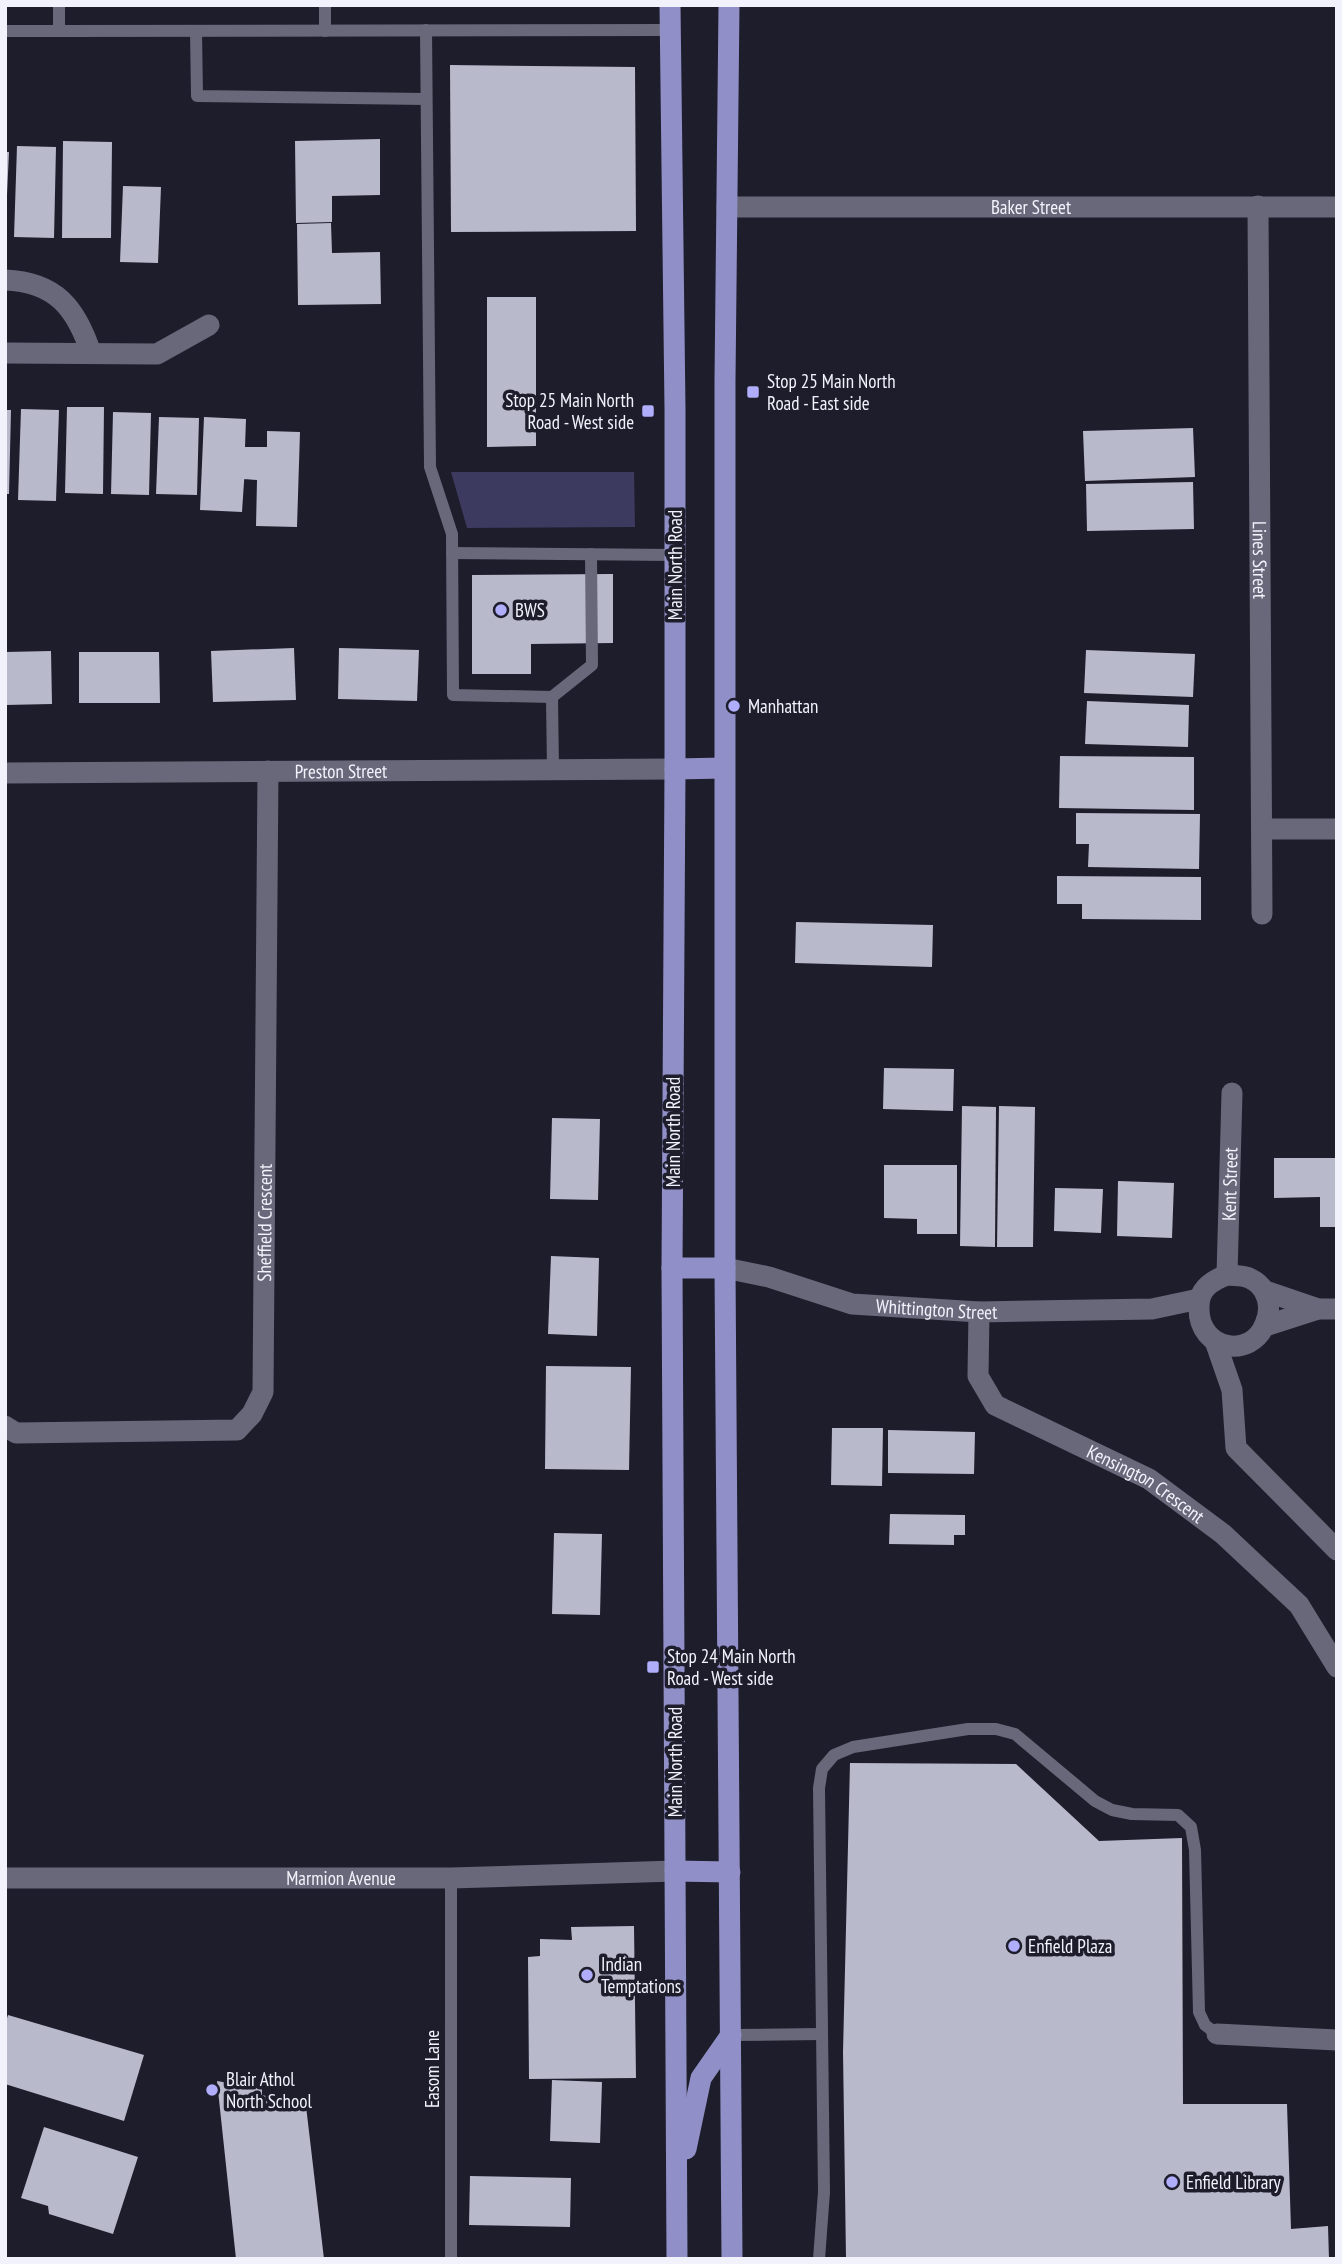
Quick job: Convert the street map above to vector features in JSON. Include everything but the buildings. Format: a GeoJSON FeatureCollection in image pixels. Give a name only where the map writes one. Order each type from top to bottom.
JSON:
{"type":"FeatureCollection","features":[{"type":"Feature","properties":{"kind":"highway","name":"Main North Road"},"geometry":{"type":"LineString","coordinates":[[670,5],[675,769],[672,1268],[677,2259]]}},
{"type":"Feature","properties":{"kind":"highway"},"geometry":{"type":"LineString","coordinates":[[729,5],[724,768],[732,2259]]}},
{"type":"Feature","properties":{"kind":"highway"},"geometry":{"type":"LineString","coordinates":[[675,769],[724,768]]}},
{"type":"Feature","properties":{"kind":"highway"},"geometry":{"type":"LineString","coordinates":[[672,1268],[725,1268]]}},
{"type":"Feature","properties":{"kind":"highway"},"geometry":{"type":"LineString","coordinates":[[676,1871],[730,1872]]}},
{"type":"Feature","properties":{"kind":"highway"},"geometry":{"type":"LineString","coordinates":[[677,2192],[701,2078],[732,2035]]}},
{"type":"Feature","properties":{"kind":"street","name":"Lines Street"},"geometry":{"type":"LineString","coordinates":[[1258,206],[1262,914]]}},
{"type":"Feature","properties":{"kind":"street","name":"Baker Street"},"geometry":{"type":"LineString","coordinates":[[727,207],[1337,207]]}},
{"type":"Feature","properties":{"kind":"street"},"geometry":{"type":"LineString","coordinates":[[5,280],[33,283],[65,302],[83,329],[91,353]]}},
{"type":"Feature","properties":{"kind":"street"},"geometry":{"type":"LineString","coordinates":[[5,353],[157,354],[209,325]]}},
{"type":"Feature","properties":{"kind":"street","name":"Preston Street"},"geometry":{"type":"LineString","coordinates":[[5,773],[675,769]]}},
{"type":"Feature","properties":{"kind":"street","name":"Sheffield Crescent"},"geometry":{"type":"LineString","coordinates":[[5,1426],[16,1433],[237,1430],[252,1414],[263,1392],[268,772]]}},
{"type":"Feature","properties":{"kind":"street"},"geometry":{"type":"LineString","coordinates":[[1262,829],[1337,829]]}},
{"type":"Feature","properties":{"kind":"street","name":"Kent Street"},"geometry":{"type":"LineString","coordinates":[[1227,1275],[1232,1093]]}},
{"type":"Feature","properties":{"kind":"street","name":"Whittington Street"},"geometry":{"type":"LineString","coordinates":[[725,1268],[769,1277],[852,1304],[979,1312],[1152,1309],[1199,1299]]}},
{"type":"Feature","properties":{"kind":"street"},"geometry":{"type":"LineString","coordinates":[[1265,1291],[1269,1307],[1265,1326],[1257,1337],[1247,1343],[1235,1346],[1215,1341],[1205,1333],[1199,1323],[1199,1299],[1204,1288],[1227,1275],[1248,1278],[1265,1291],[1327,1309]]}},
{"type":"Feature","properties":{"kind":"street","name":"Whittington Street"},"geometry":{"type":"LineString","coordinates":[[1152,1309],[1199,1323]]}},
{"type":"Feature","properties":{"kind":"street"},"geometry":{"type":"LineString","coordinates":[[1265,1326],[1327,1309]]}},
{"type":"Feature","properties":{"kind":"street","name":"Kensington Crescent"},"geometry":{"type":"LineString","coordinates":[[979,1312],[978,1376],[995,1405],[1149,1479],[1223,1534],[1299,1605],[1337,1667]]}},
{"type":"Feature","properties":{"kind":"street"},"geometry":{"type":"LineString","coordinates":[[1215,1341],[1231,1390],[1236,1448],[1337,1550]]}},
{"type":"Feature","properties":{"kind":"street"},"geometry":{"type":"LineString","coordinates":[[1231,1390],[1247,1343]]}},
{"type":"Feature","properties":{"kind":"street","name":"Marmion Avenue"},"geometry":{"type":"LineString","coordinates":[[5,1878],[451,1878],[676,1871]]}},
{"type":"Feature","properties":{"kind":"street"},"geometry":{"type":"LineString","coordinates":[[1217,2034],[1337,2040]]}},
{"type":"Feature","properties":{"kind":"lane"},"geometry":{"type":"LineString","coordinates":[[59,5],[59,31]]}},
{"type":"Feature","properties":{"kind":"lane"},"geometry":{"type":"LineString","coordinates":[[325,5],[325,31]]}},
{"type":"Feature","properties":{"kind":"lane"},"geometry":{"type":"LineString","coordinates":[[426,30],[429,467],[452,534],[453,695],[552,697],[592,665],[592,554]]}},
{"type":"Feature","properties":{"kind":"lane"},"geometry":{"type":"LineString","coordinates":[[5,31],[670,30]]}},
{"type":"Feature","properties":{"kind":"lane"},"geometry":{"type":"LineString","coordinates":[[196,31],[197,96],[426,99]]}},
{"type":"Feature","properties":{"kind":"lane"},"geometry":{"type":"LineString","coordinates":[[452,553],[674,555]]}},
{"type":"Feature","properties":{"kind":"lane"},"geometry":{"type":"LineString","coordinates":[[552,697],[553,770]]}},
{"type":"Feature","properties":{"kind":"lane"},"geometry":{"type":"LineString","coordinates":[[818,2259],[824,2192],[819,1788],[822,1769],[834,1755],[853,1747],[968,1729],[996,1729],[1015,1734],[1095,1801],[1112,1810],[1132,1814],[1178,1815],[1191,1827],[1195,1850],[1199,2012],[1205,2025],[1217,2034]]}},
{"type":"Feature","properties":{"kind":"lane","name":"Easom Lane"},"geometry":{"type":"LineString","coordinates":[[451,1878],[451,2259]]}},
{"type":"Feature","properties":{"kind":"lane"},"geometry":{"type":"LineString","coordinates":[[732,2035],[822,2034]]}},
{"type":"Feature","properties":{"kind":"shaded area"},"geometry":{"type":"Polygon","coordinates":[[[451,472],[634,472],[635,527],[467,528],[451,472]]]}},
{"type":"Feature","properties":{"kind":"place","name":"Stop 25 Main North Road - East side"},"geometry":{"type":"Point","coordinates":[753,392]}},
{"type":"Feature","properties":{"kind":"place","name":"Stop 25 Main North Road - West side"},"geometry":{"type":"Point","coordinates":[648,411]}},
{"type":"Feature","properties":{"kind":"place","name":"BWS"},"geometry":{"type":"Point","coordinates":[501,610]}},
{"type":"Feature","properties":{"kind":"place","name":"Manhattan"},"geometry":{"type":"Point","coordinates":[734,706]}},
{"type":"Feature","properties":{"kind":"place","name":"Stop 24 Main North Road - West side"},"geometry":{"type":"Point","coordinates":[653,1667]}},
{"type":"Feature","properties":{"kind":"place","name":"Enfield Plaza"},"geometry":{"type":"Point","coordinates":[1014,1946]}},
{"type":"Feature","properties":{"kind":"place","name":"Indian Temptations"},"geometry":{"type":"Point","coordinates":[587,1975]}},
{"type":"Feature","properties":{"kind":"place","name":"Blair Athol North School"},"geometry":{"type":"Point","coordinates":[212,2090]}},
{"type":"Feature","properties":{"kind":"place","name":"Enfield Library"},"geometry":{"type":"Point","coordinates":[1172,2182]}}]}
